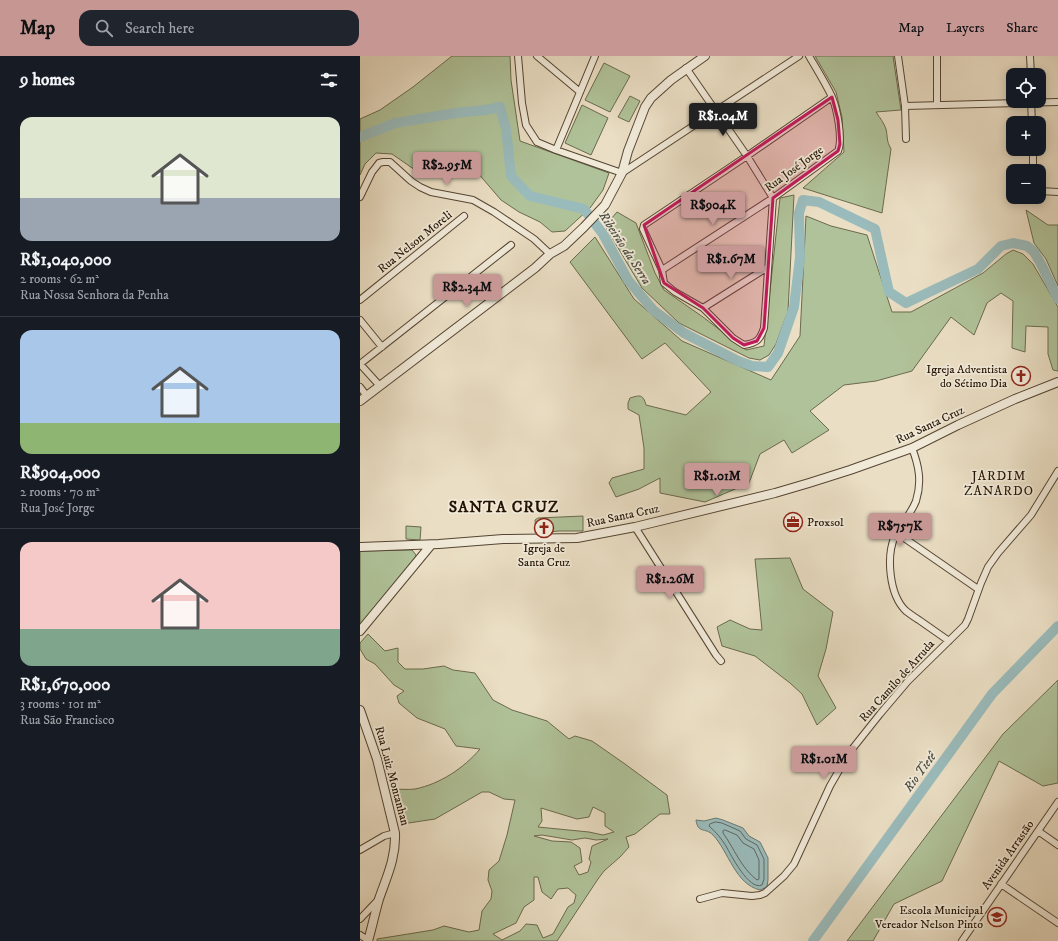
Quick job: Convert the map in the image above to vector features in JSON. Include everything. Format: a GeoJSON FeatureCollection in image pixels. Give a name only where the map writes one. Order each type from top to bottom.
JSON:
{"type":"FeatureCollection","features":[{"type":"Feature","properties":{"kind":"street"},"geometry":{"type":"LineString","coordinates":[[518,56],[522,103],[526,125],[537,142],[622,173]]}},
{"type":"Feature","properties":{"kind":"street"},"geometry":{"type":"LineString","coordinates":[[537,56],[580,92]]}},
{"type":"Feature","properties":{"kind":"street"},"geometry":{"type":"LineString","coordinates":[[556,150],[595,56]]}},
{"type":"Feature","properties":{"kind":"street"},"geometry":{"type":"LineString","coordinates":[[360,387],[363,399],[535,268],[550,254],[564,246],[584,227],[605,205],[622,173],[645,107],[651,98],[686,68],[704,56]]}},
{"type":"Feature","properties":{"kind":"street"},"geometry":{"type":"LineString","coordinates":[[622,173],[798,56]]}},
{"type":"Feature","properties":{"kind":"street"},"geometry":{"type":"LineString","coordinates":[[686,68],[747,156],[773,198],[764,328],[762,335],[757,342],[744,345],[733,338],[704,308],[675,292],[664,283],[662,270],[643,229],[647,222],[747,156],[832,97],[809,56]]}},
{"type":"Feature","properties":{"kind":"street"},"geometry":{"type":"LineString","coordinates":[[898,56],[905,106],[906,139]]}},
{"type":"Feature","properties":{"kind":"street"},"geometry":{"type":"LineString","coordinates":[[937,56],[937,105]]}},
{"type":"Feature","properties":{"kind":"street"},"geometry":{"type":"LineString","coordinates":[[1030,56],[1031,68]]}},
{"type":"Feature","properties":{"kind":"street","name":"Rua José Jorge"},"geometry":{"type":"LineString","coordinates":[[662,270],[773,198],[838,151],[840,144],[838,120],[832,97]]}},
{"type":"Feature","properties":{"kind":"street"},"geometry":{"type":"LineString","coordinates":[[1046,102],[1058,102]]}},
{"type":"Feature","properties":{"kind":"street"},"geometry":{"type":"LineString","coordinates":[[905,106],[1006,103]]}},
{"type":"Feature","properties":{"kind":"street"},"geometry":{"type":"LineString","coordinates":[[360,197],[376,166],[379,163],[390,162],[420,188],[431,192],[473,200],[494,212],[534,239],[550,254]]}},
{"type":"Feature","properties":{"kind":"street"},"geometry":{"type":"LineString","coordinates":[[1046,191],[1058,192]]}},
{"type":"Feature","properties":{"kind":"street","name":"Rua Nelson Moreli"},"geometry":{"type":"LineString","coordinates":[[360,300],[464,216]]}},
{"type":"Feature","properties":{"kind":"street"},"geometry":{"type":"LineString","coordinates":[[380,386],[360,364],[511,246]]}},
{"type":"Feature","properties":{"kind":"street"},"geometry":{"type":"LineString","coordinates":[[704,308],[768,267]]}},
{"type":"Feature","properties":{"kind":"street"},"geometry":{"type":"LineString","coordinates":[[360,320],[382,347]]}},
{"type":"Feature","properties":{"kind":"street","name":"Rua Santa Cruz"},"geometry":{"type":"LineString","coordinates":[[360,547],[431,545],[503,539],[577,538],[636,527],[775,493],[912,448],[958,424],[1058,382]]}},
{"type":"Feature","properties":{"kind":"street"},"geometry":{"type":"LineString","coordinates":[[912,448],[920,474],[919,489],[916,502],[897,533],[891,546],[889,560],[892,584],[899,602],[906,610],[949,641]]}},
{"type":"Feature","properties":{"kind":"street","name":"Rua Camilo de Arruda"},"geometry":{"type":"LineString","coordinates":[[700,899],[722,893],[752,896],[760,895],[765,893],[784,876],[794,864],[830,786],[849,754],[908,681],[965,625],[988,567],[998,553],[1031,515],[1058,471]]}},
{"type":"Feature","properties":{"kind":"street"},"geometry":{"type":"LineString","coordinates":[[636,527],[721,661]]}},
{"type":"Feature","properties":{"kind":"street"},"geometry":{"type":"LineString","coordinates":[[897,533],[978,589]]}},
{"type":"Feature","properties":{"kind":"street"},"geometry":{"type":"LineString","coordinates":[[360,631],[431,545]]}},
{"type":"Feature","properties":{"kind":"street","name":"Rua Luiz Montanhan"},"geometry":{"type":"LineString","coordinates":[[360,710],[376,754],[395,833],[394,858],[380,898],[368,940]]}},
{"type":"Feature","properties":{"kind":"street","name":"Avenida Arrastão"},"geometry":{"type":"LineString","coordinates":[[963,939],[1058,802]]}},
{"type":"Feature","properties":{"kind":"street"},"geometry":{"type":"LineString","coordinates":[[1038,831],[1058,845]]}},
{"type":"Feature","properties":{"kind":"street"},"geometry":{"type":"LineString","coordinates":[[360,850],[384,836],[395,833]]}},
{"type":"Feature","properties":{"kind":"street"},"geometry":{"type":"LineString","coordinates":[[1001,884],[1058,923]]}},
{"type":"Feature","properties":{"kind":"street"},"geometry":{"type":"LineString","coordinates":[[360,919],[380,898]]}},
{"type":"Feature","properties":{"kind":"street"},"geometry":{"type":"LineString","coordinates":[[360,935],[368,940]]}},
{"type":"Feature","properties":{"kind":"street"},"geometry":{"type":"LineString","coordinates":[[963,939],[972,941]]}},
{"type":"Feature","properties":{"kind":"highlighted area"},"geometry":{"type":"Polygon","coordinates":[[[832,97],[838,120],[840,144],[838,151],[773,198],[764,328],[757,341],[744,345],[733,338],[703,308],[664,283],[644,225],[832,97]]]}},
{"type":"Feature","properties":{"kind":"green space"},"geometry":{"type":"Polygon","coordinates":[[[452,56],[510,56],[511,80],[520,141],[609,173],[603,190],[590,208],[565,231],[552,232],[540,222],[519,212],[501,200],[471,165],[450,155],[433,158],[418,172],[392,154],[376,153],[365,164],[360,175],[360,119],[380,110],[413,87],[452,56]]]}},
{"type":"Feature","properties":{"kind":"green space"},"geometry":{"type":"Polygon","coordinates":[[[815,56],[893,56],[901,110],[876,112],[885,127],[891,149],[882,213],[803,188],[844,152],[842,117],[836,92],[815,56]]]}},
{"type":"Feature","properties":{"kind":"green space"},"geometry":{"type":"Polygon","coordinates":[[[604,63],[630,76],[610,112],[585,100],[604,63]]]}},
{"type":"Feature","properties":{"kind":"green space"},"geometry":{"type":"Polygon","coordinates":[[[630,96],[640,101],[629,122],[618,117],[630,96]]]}},
{"type":"Feature","properties":{"kind":"green space"},"geometry":{"type":"Polygon","coordinates":[[[582,105],[608,118],[591,155],[565,143],[582,105]]]}},
{"type":"Feature","properties":{"kind":"green space"},"geometry":{"type":"Polygon","coordinates":[[[794,195],[788,311],[776,344],[769,355],[760,360],[749,358],[679,323],[642,288],[605,226],[617,212],[636,223],[655,273],[664,290],[703,317],[746,350],[764,346],[780,198],[794,195]]]}},
{"type":"Feature","properties":{"kind":"green space"},"geometry":{"type":"Polygon","coordinates":[[[1026,210],[1048,225],[1058,225],[1058,286],[1046,259],[1034,243],[1026,210]]]}},
{"type":"Feature","properties":{"kind":"green space"},"geometry":{"type":"Polygon","coordinates":[[[806,216],[831,226],[867,235],[892,312],[911,312],[983,273],[1013,250],[1023,254],[1033,264],[1058,307],[1058,371],[1053,370],[1048,354],[1048,327],[1026,326],[1025,352],[1012,348],[1013,301],[1001,293],[987,303],[974,335],[951,317],[912,371],[876,381],[844,385],[810,411],[829,430],[792,453],[784,440],[760,454],[749,483],[705,502],[660,493],[660,478],[639,489],[616,497],[609,483],[612,478],[644,469],[644,448],[639,415],[628,409],[630,398],[641,396],[646,405],[686,415],[711,392],[665,343],[642,359],[570,262],[595,237],[634,299],[682,341],[771,380],[800,336],[806,216]]]}},
{"type":"Feature","properties":{"kind":"green space"},"geometry":{"type":"Polygon","coordinates":[[[583,516],[583,531],[536,533],[535,520],[538,518],[583,516]]]}},
{"type":"Feature","properties":{"kind":"green space"},"geometry":{"type":"Polygon","coordinates":[[[406,526],[421,527],[420,540],[406,539],[406,526]]]}},
{"type":"Feature","properties":{"kind":"green space"},"geometry":{"type":"Polygon","coordinates":[[[412,550],[416,555],[415,559],[360,627],[360,551],[412,550]]]}},
{"type":"Feature","properties":{"kind":"green space"},"geometry":{"type":"Polygon","coordinates":[[[790,558],[803,589],[833,612],[826,649],[818,676],[836,708],[817,725],[802,694],[755,656],[722,646],[717,627],[730,620],[750,629],[762,630],[755,559],[790,558]]]}},
{"type":"Feature","properties":{"kind":"green space"},"geometry":{"type":"Polygon","coordinates":[[[368,634],[385,651],[398,648],[398,662],[405,669],[423,669],[444,666],[453,670],[475,673],[493,700],[512,710],[547,721],[569,739],[575,736],[592,741],[667,795],[670,814],[660,814],[635,834],[626,837],[629,847],[604,871],[557,941],[377,941],[377,939],[433,930],[444,926],[469,932],[479,930],[482,911],[491,899],[492,891],[488,880],[489,870],[499,861],[515,800],[504,799],[489,792],[482,792],[435,819],[402,824],[393,789],[415,789],[424,787],[442,779],[467,763],[480,749],[456,746],[445,729],[417,718],[399,703],[397,696],[404,691],[394,685],[375,664],[366,659],[360,649],[360,643],[368,634]],[[593,807],[589,817],[577,819],[541,808],[542,821],[538,827],[589,832],[603,835],[614,832],[605,826],[605,813],[593,807]],[[542,835],[534,836],[552,841],[571,842],[580,848],[582,862],[574,866],[579,875],[588,872],[591,862],[589,859],[592,846],[608,839],[596,840],[585,838],[572,840],[542,835]],[[534,877],[534,900],[524,907],[516,923],[493,934],[502,940],[520,931],[526,924],[537,925],[543,938],[553,934],[568,907],[574,903],[576,895],[568,888],[558,889],[551,899],[542,892],[538,877],[534,877]]]}},
{"type":"Feature","properties":{"kind":"green space"},"geometry":{"type":"Polygon","coordinates":[[[1058,680],[1058,783],[1043,786],[999,761],[942,881],[894,904],[873,941],[847,941],[1003,734],[1058,680]]]}},
{"type":"Feature","properties":{"kind":"water"},"geometry":{"type":"Polygon","coordinates":[[[716,818],[743,828],[749,836],[760,842],[768,858],[767,887],[760,890],[751,887],[744,881],[733,867],[719,842],[713,835],[698,827],[696,820],[704,821],[716,818]]]}},
{"type":"Feature","properties":{"kind":"waterway","name":"Ribeirão da Serra"},"geometry":{"type":"LineString","coordinates":[[360,137],[395,123],[500,107],[506,129],[511,176],[530,196],[584,209],[603,234],[628,280],[653,310],[684,333],[738,361],[752,366],[768,367],[778,353],[794,307],[800,257],[799,213],[803,200],[819,202],[875,229],[889,292],[906,303],[978,269],[1001,246],[1013,243],[1027,246],[1034,252],[1058,299]]}},
{"type":"Feature","properties":{"kind":"waterway","name":"Rio Tietê"},"geometry":{"type":"LineString","coordinates":[[813,941],[992,694],[1058,626]]}},
{"type":"Feature","properties":{"kind":"place","name":"Igreja Adventista do Sétimo Dia"},"geometry":{"type":"Point","coordinates":[1021,376]}},
{"type":"Feature","properties":{"kind":"place","name":"Proxsol"},"geometry":{"type":"Point","coordinates":[793,522]}},
{"type":"Feature","properties":{"kind":"place","name":"Igreja de Santa Cruz"},"geometry":{"type":"Point","coordinates":[544,528]}},
{"type":"Feature","properties":{"kind":"place","name":"Escola Municipal Vereador Nelson Pinto"},"geometry":{"type":"Point","coordinates":[997,917]}},
{"type":"Feature","properties":{"kind":"district","name":"JARDIM ZANARDO"},"geometry":{"type":"Point","coordinates":[999,484]}},
{"type":"Feature","properties":{"kind":"district","name":"SANTA CRUZ"},"geometry":{"type":"Point","coordinates":[504,507]}}]}
